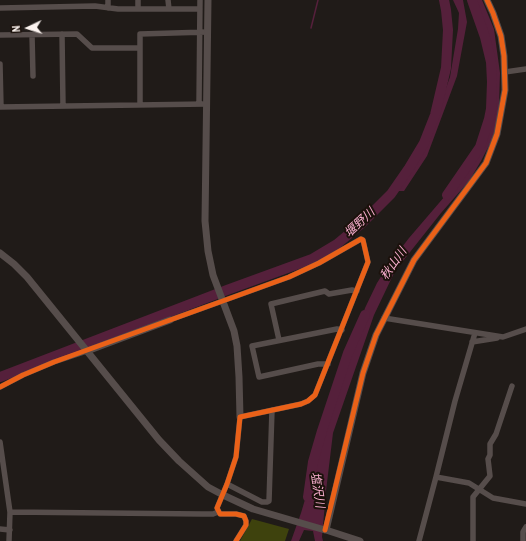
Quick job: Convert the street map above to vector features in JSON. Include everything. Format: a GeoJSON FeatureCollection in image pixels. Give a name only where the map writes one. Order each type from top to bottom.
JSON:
{"type":"FeatureCollection","features":[{"type":"Feature","properties":{"kind":"street"},"geometry":{"type":"LineString","coordinates":[[108,0],[108,8]]}},
{"type":"Feature","properties":{"kind":"street"},"geometry":{"type":"LineString","coordinates":[[138,0],[138,9]]}},
{"type":"Feature","properties":{"kind":"street"},"geometry":{"type":"LineString","coordinates":[[168,0],[169,9]]}},
{"type":"Feature","properties":{"kind":"street"},"geometry":{"type":"LineString","coordinates":[[200,0],[199,32],[205,221],[208,251],[213,274],[234,331],[237,346],[239,377],[240,417],[236,457],[217,508],[218,512]]}},
{"type":"Feature","properties":{"kind":"street"},"geometry":{"type":"LineString","coordinates":[[202,104],[208,0]]}},
{"type":"Feature","properties":{"kind":"street"},"geometry":{"type":"LineString","coordinates":[[325,530],[363,373],[376,335],[414,260],[486,163],[497,134],[506,90],[504,56],[501,36],[487,0]]}},
{"type":"Feature","properties":{"kind":"street"},"geometry":{"type":"LineString","coordinates":[[0,8],[95,6],[138,9],[200,8]]}},
{"type":"Feature","properties":{"kind":"street"},"geometry":{"type":"LineString","coordinates":[[140,105],[140,34],[207,32]]}},
{"type":"Feature","properties":{"kind":"street"},"geometry":{"type":"LineString","coordinates":[[62,34],[63,106]]}},
{"type":"Feature","properties":{"kind":"street"},"geometry":{"type":"LineString","coordinates":[[0,35],[77,34],[92,48],[139,48]]}},
{"type":"Feature","properties":{"kind":"street"},"geometry":{"type":"LineString","coordinates":[[32,35],[33,76]]}},
{"type":"Feature","properties":{"kind":"street"},"geometry":{"type":"LineString","coordinates":[[0,64],[0,106],[202,104]]}},
{"type":"Feature","properties":{"kind":"street"},"geometry":{"type":"LineString","coordinates":[[505,72],[526,70]]}},
{"type":"Feature","properties":{"kind":"street"},"geometry":{"type":"LineString","coordinates":[[0,387],[23,375],[54,362],[289,277],[319,263],[360,239],[363,240],[368,262],[315,395],[308,401],[240,417]]}},
{"type":"Feature","properties":{"kind":"street"},"geometry":{"type":"LineString","coordinates":[[0,253],[27,277],[159,440],[179,461],[208,486],[253,509],[360,541]]}},
{"type":"Feature","properties":{"kind":"street"},"geometry":{"type":"LineString","coordinates":[[279,340],[271,304],[325,290],[329,294],[352,290],[357,291]]}},
{"type":"Feature","properties":{"kind":"street"},"geometry":{"type":"LineString","coordinates":[[384,318],[503,337]]}},
{"type":"Feature","properties":{"kind":"street"},"geometry":{"type":"LineString","coordinates":[[328,364],[318,364],[259,376],[252,346],[337,329],[342,330]]}},
{"type":"Feature","properties":{"kind":"street"},"geometry":{"type":"LineString","coordinates":[[472,342],[503,337],[526,329]]}},
{"type":"Feature","properties":{"kind":"street"},"geometry":{"type":"LineString","coordinates":[[418,541],[455,401],[475,333]]}},
{"type":"Feature","properties":{"kind":"street"},"geometry":{"type":"LineString","coordinates":[[472,541],[474,497],[490,476],[488,459],[490,455],[490,444],[496,434],[512,386]]}},
{"type":"Feature","properties":{"kind":"street"},"geometry":{"type":"LineString","coordinates":[[227,484],[262,502],[267,502],[269,500],[272,410]]}},
{"type":"Feature","properties":{"kind":"street"},"geometry":{"type":"LineString","coordinates":[[0,442],[10,512],[9,541]]}},
{"type":"Feature","properties":{"kind":"street"},"geometry":{"type":"LineString","coordinates":[[436,477],[469,483],[493,498],[526,504]]}},
{"type":"Feature","properties":{"kind":"street"},"geometry":{"type":"LineString","coordinates":[[10,512],[202,514],[213,514],[218,512],[220,514],[236,514],[244,516],[246,520],[246,524],[236,541]]}},
{"type":"Feature","properties":{"kind":"street"},"geometry":{"type":"LineString","coordinates":[[523,541],[523,532],[526,527]]}},
{"type":"Feature","properties":{"kind":"street"},"geometry":{"type":"LineString","coordinates":[[0,529],[10,530]]}},
{"type":"Feature","properties":{"kind":"green space"},"geometry":{"type":"Polygon","coordinates":[[[252,519],[289,529],[285,541],[240,541],[252,519]]]}},
{"type":"Feature","properties":{"kind":"water"},"geometry":{"type":"Polygon","coordinates":[[[453,0],[463,0],[467,22],[457,76],[427,156],[404,191],[395,191],[416,159],[428,137],[450,77],[458,29],[459,13],[453,0]]]}},
{"type":"Feature","properties":{"kind":"water","name":"塩沢川"},"geometry":{"type":"Polygon","coordinates":[[[472,0],[482,0],[494,29],[500,73],[499,106],[496,132],[469,181],[441,213],[395,271],[374,315],[333,433],[326,491],[322,537],[323,541],[315,541],[313,531],[304,530],[299,541],[291,541],[365,308],[377,283],[389,264],[409,238],[475,161],[489,131],[493,105],[495,73],[485,26],[472,0]]]}},
{"type":"Feature","properties":{"kind":"waterway"},"geometry":{"type":"LineString","coordinates":[[311,28],[318,0]]}},
{"type":"Feature","properties":{"kind":"waterway","name":"堰野川"},"geometry":{"type":"LineString","coordinates":[[0,377],[312,259],[337,244],[361,224],[391,194],[409,168],[424,143],[435,115],[446,68],[448,30],[444,0]]}},
{"type":"Feature","properties":{"kind":"waterway","name":"秋山川"},"geometry":{"type":"LineString","coordinates":[[447,195],[480,147],[491,109],[491,62],[485,37],[472,0]]}},
{"type":"Feature","properties":{"kind":"waterway","name":"秋山川"},"geometry":{"type":"LineString","coordinates":[[308,497],[313,462],[322,431],[348,353],[365,315]]}},
{"type":"Feature","properties":{"kind":"cycle path"},"geometry":{"type":"LineString","coordinates":[[325,530],[363,373],[376,335],[414,260],[486,163],[497,134],[505,90],[504,56],[501,36],[487,0]]}},
{"type":"Feature","properties":{"kind":"cycle path"},"geometry":{"type":"LineString","coordinates":[[0,387],[23,375],[54,362],[289,277],[319,263],[361,239],[363,240],[368,262],[315,395],[308,401],[301,404],[240,417],[236,457],[217,508],[220,514],[236,514],[244,516],[246,525],[236,541]]}}]}
